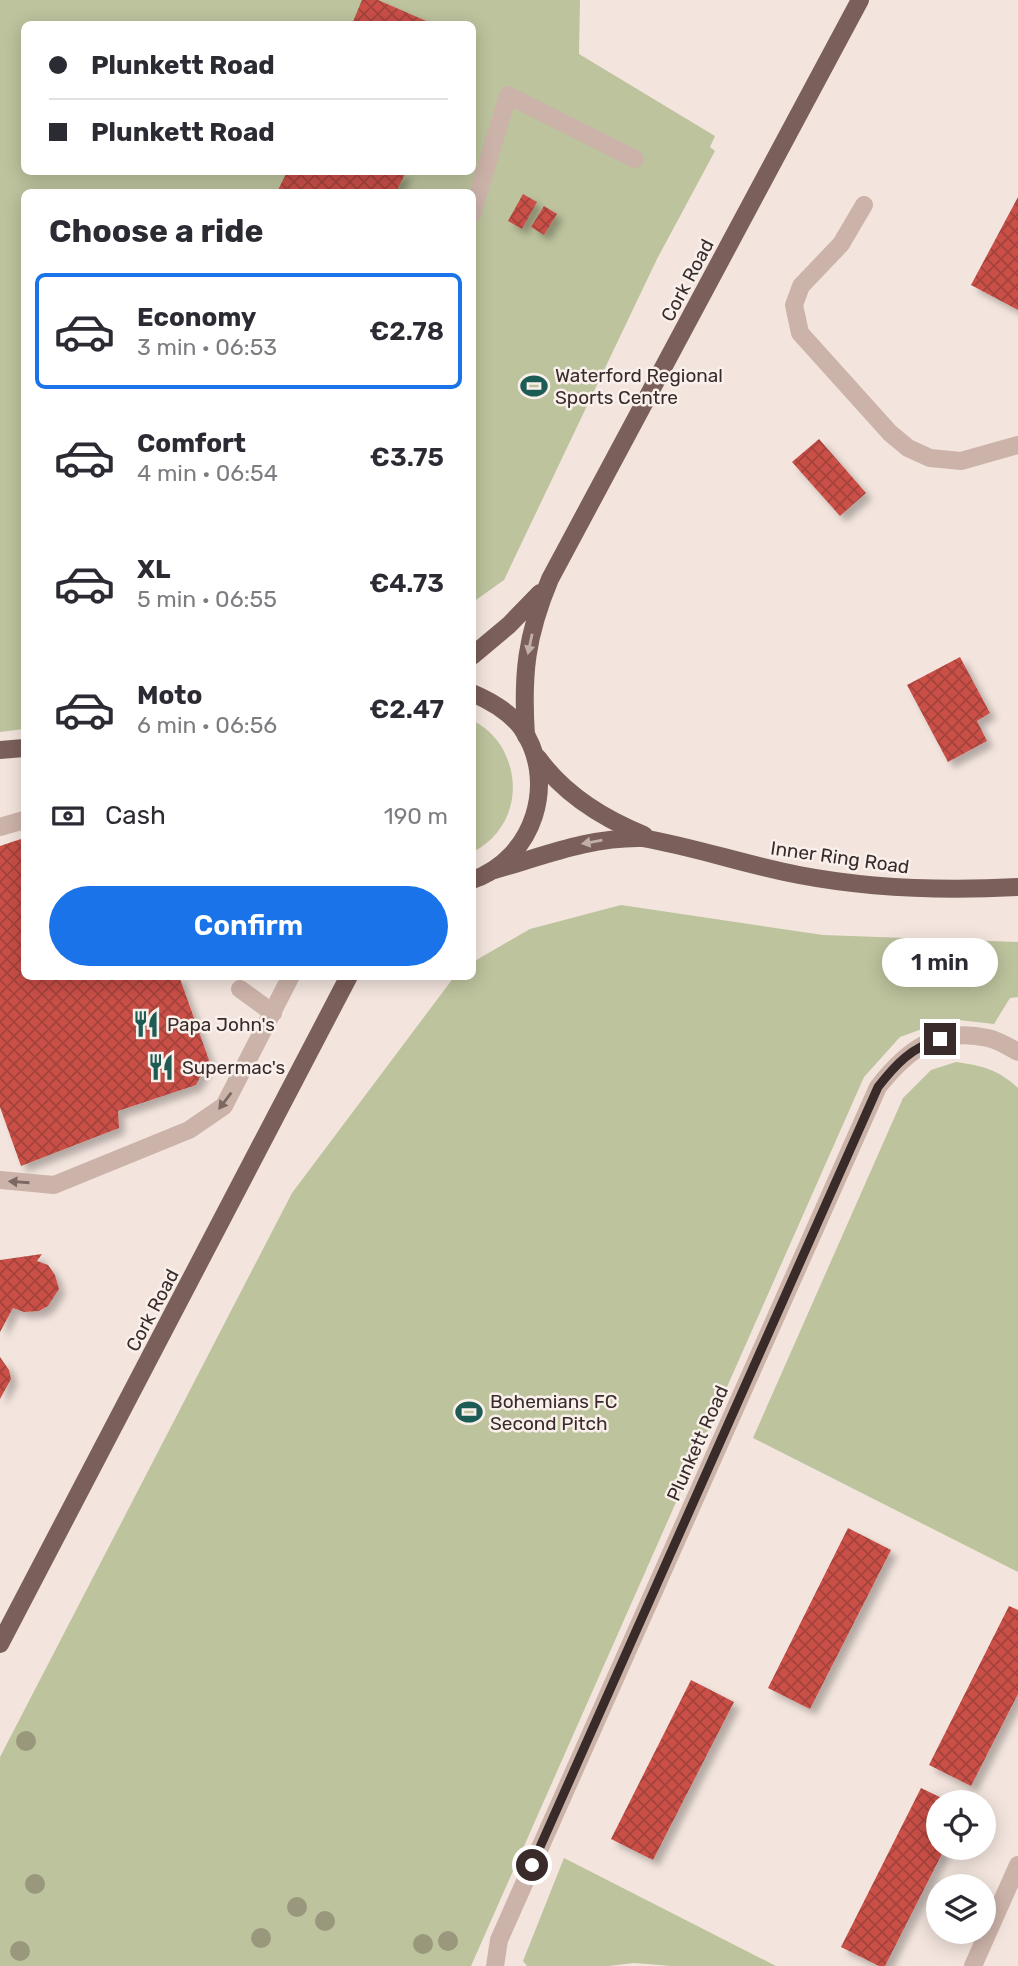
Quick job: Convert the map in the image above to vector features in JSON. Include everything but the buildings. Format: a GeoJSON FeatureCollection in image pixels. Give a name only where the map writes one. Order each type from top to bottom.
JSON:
{"type":"FeatureCollection","features":[{"type":"Feature","properties":{"kind":"main road","name":"Cork Road"},"geometry":{"type":"LineString","coordinates":[[550,579],[860,0]]}},
{"type":"Feature","properties":{"kind":"main road"},"geometry":{"type":"LineString","coordinates":[[476,653],[524,611],[550,579]]}},
{"type":"Feature","properties":{"kind":"main road"},"geometry":{"type":"LineString","coordinates":[[526,736],[523,702],[525,669],[538,611],[550,579]]}},
{"type":"Feature","properties":{"kind":"main road"},"geometry":{"type":"LineString","coordinates":[[476,694],[507,713],[526,736],[540,784],[538,804],[523,842],[494,870],[476,879]]}},
{"type":"Feature","properties":{"kind":"main road"},"geometry":{"type":"LineString","coordinates":[[0,750],[21,748]]}},
{"type":"Feature","properties":{"kind":"main road","name":"Inner Ring Road"},"geometry":{"type":"LineString","coordinates":[[533,753],[553,778],[574,796],[610,819],[660,841],[755,866],[838,882],[933,890],[1018,887]]}},
{"type":"Feature","properties":{"kind":"main road","name":"Inner Ring Road"},"geometry":{"type":"LineString","coordinates":[[494,870],[589,842],[622,838],[660,841]]}},
{"type":"Feature","properties":{"kind":"main road"},"geometry":{"type":"LineString","coordinates":[[341,996],[347,980]]}},
{"type":"Feature","properties":{"kind":"main road"},"geometry":{"type":"LineString","coordinates":[[341,996],[352,980]]}},
{"type":"Feature","properties":{"kind":"main road","name":"Cork Road"},"geometry":{"type":"LineString","coordinates":[[0,1644],[341,996]]}},
{"type":"Feature","properties":{"kind":"street"},"geometry":{"type":"LineString","coordinates":[[476,201],[508,95],[635,159]]}},
{"type":"Feature","properties":{"kind":"street"},"geometry":{"type":"LineString","coordinates":[[864,205],[841,244],[802,286],[794,304],[800,333],[890,433],[908,448],[930,458],[961,460],[1018,445]]}},
{"type":"Feature","properties":{"kind":"street"},"geometry":{"type":"LineString","coordinates":[[0,827],[21,821]]}},
{"type":"Feature","properties":{"kind":"street"},"geometry":{"type":"LineString","coordinates":[[0,1180],[54,1185],[189,1130],[224,1106],[290,980]]}},
{"type":"Feature","properties":{"kind":"street"},"geometry":{"type":"LineString","coordinates":[[240,989],[273,1013]]}},
{"type":"Feature","properties":{"kind":"street","name":"Plunkett Road"},"geometry":{"type":"LineString","coordinates":[[495,1966],[499,1940],[878,1087],[899,1061],[924,1044],[957,1034],[990,1038],[1018,1052]]}},
{"type":"Feature","properties":{"kind":"street"},"geometry":{"type":"LineString","coordinates":[[973,1966],[1018,1865]]}},
{"type":"Feature","properties":{"kind":"green space","name":"Waterford Regional Sports Centre"},"geometry":{"type":"Polygon","coordinates":[[[0,0],[580,0],[579,54],[715,136],[710,147],[715,151],[657,259],[504,580],[476,600],[476,189],[21,189],[21,729],[0,732],[0,0]]]}},
{"type":"Feature","properties":{"kind":"green space"},"geometry":{"type":"Polygon","coordinates":[[[476,722],[501,746],[512,776],[513,791],[506,819],[487,843],[476,850],[476,722]]]}},
{"type":"Feature","properties":{"kind":"green space"},"geometry":{"type":"Polygon","coordinates":[[[621,905],[823,935],[1018,942],[1018,997],[1010,998],[994,1024],[950,1019],[900,1037],[864,1077],[471,1966],[0,1966],[0,1757],[292,1193],[452,980],[476,980],[476,960],[530,929],[621,905]]]}},
{"type":"Feature","properties":{"kind":"green space"},"geometry":{"type":"Polygon","coordinates":[[[956,1062],[989,1069],[1018,1088],[1018,1572],[753,1438],[903,1098],[931,1070],[956,1062]]]}},
{"type":"Feature","properties":{"kind":"green space"},"geometry":{"type":"Polygon","coordinates":[[[564,1858],[776,1966],[671,1966],[634,1963],[608,1966],[527,1966],[523,1961],[564,1858]]]}},
{"type":"Feature","properties":{"kind":"place","name":"Waterford Regional Sports Centre"},"geometry":{"type":"Point","coordinates":[534,386]}},
{"type":"Feature","properties":{"kind":"place","name":"Papa John's"},"geometry":{"type":"Point","coordinates":[146,1024]}},
{"type":"Feature","properties":{"kind":"place","name":"Supermac's"},"geometry":{"type":"Point","coordinates":[161,1067]}},
{"type":"Feature","properties":{"kind":"place","name":"Bohemians FC Second Pitch"},"geometry":{"type":"Point","coordinates":[469,1412]}},
{"type":"Feature","properties":{"kind":"route"},"geometry":{"type":"LineString","coordinates":[[532,1865],[878,1087],[899,1061],[924,1044],[940,1039]]}}]}
